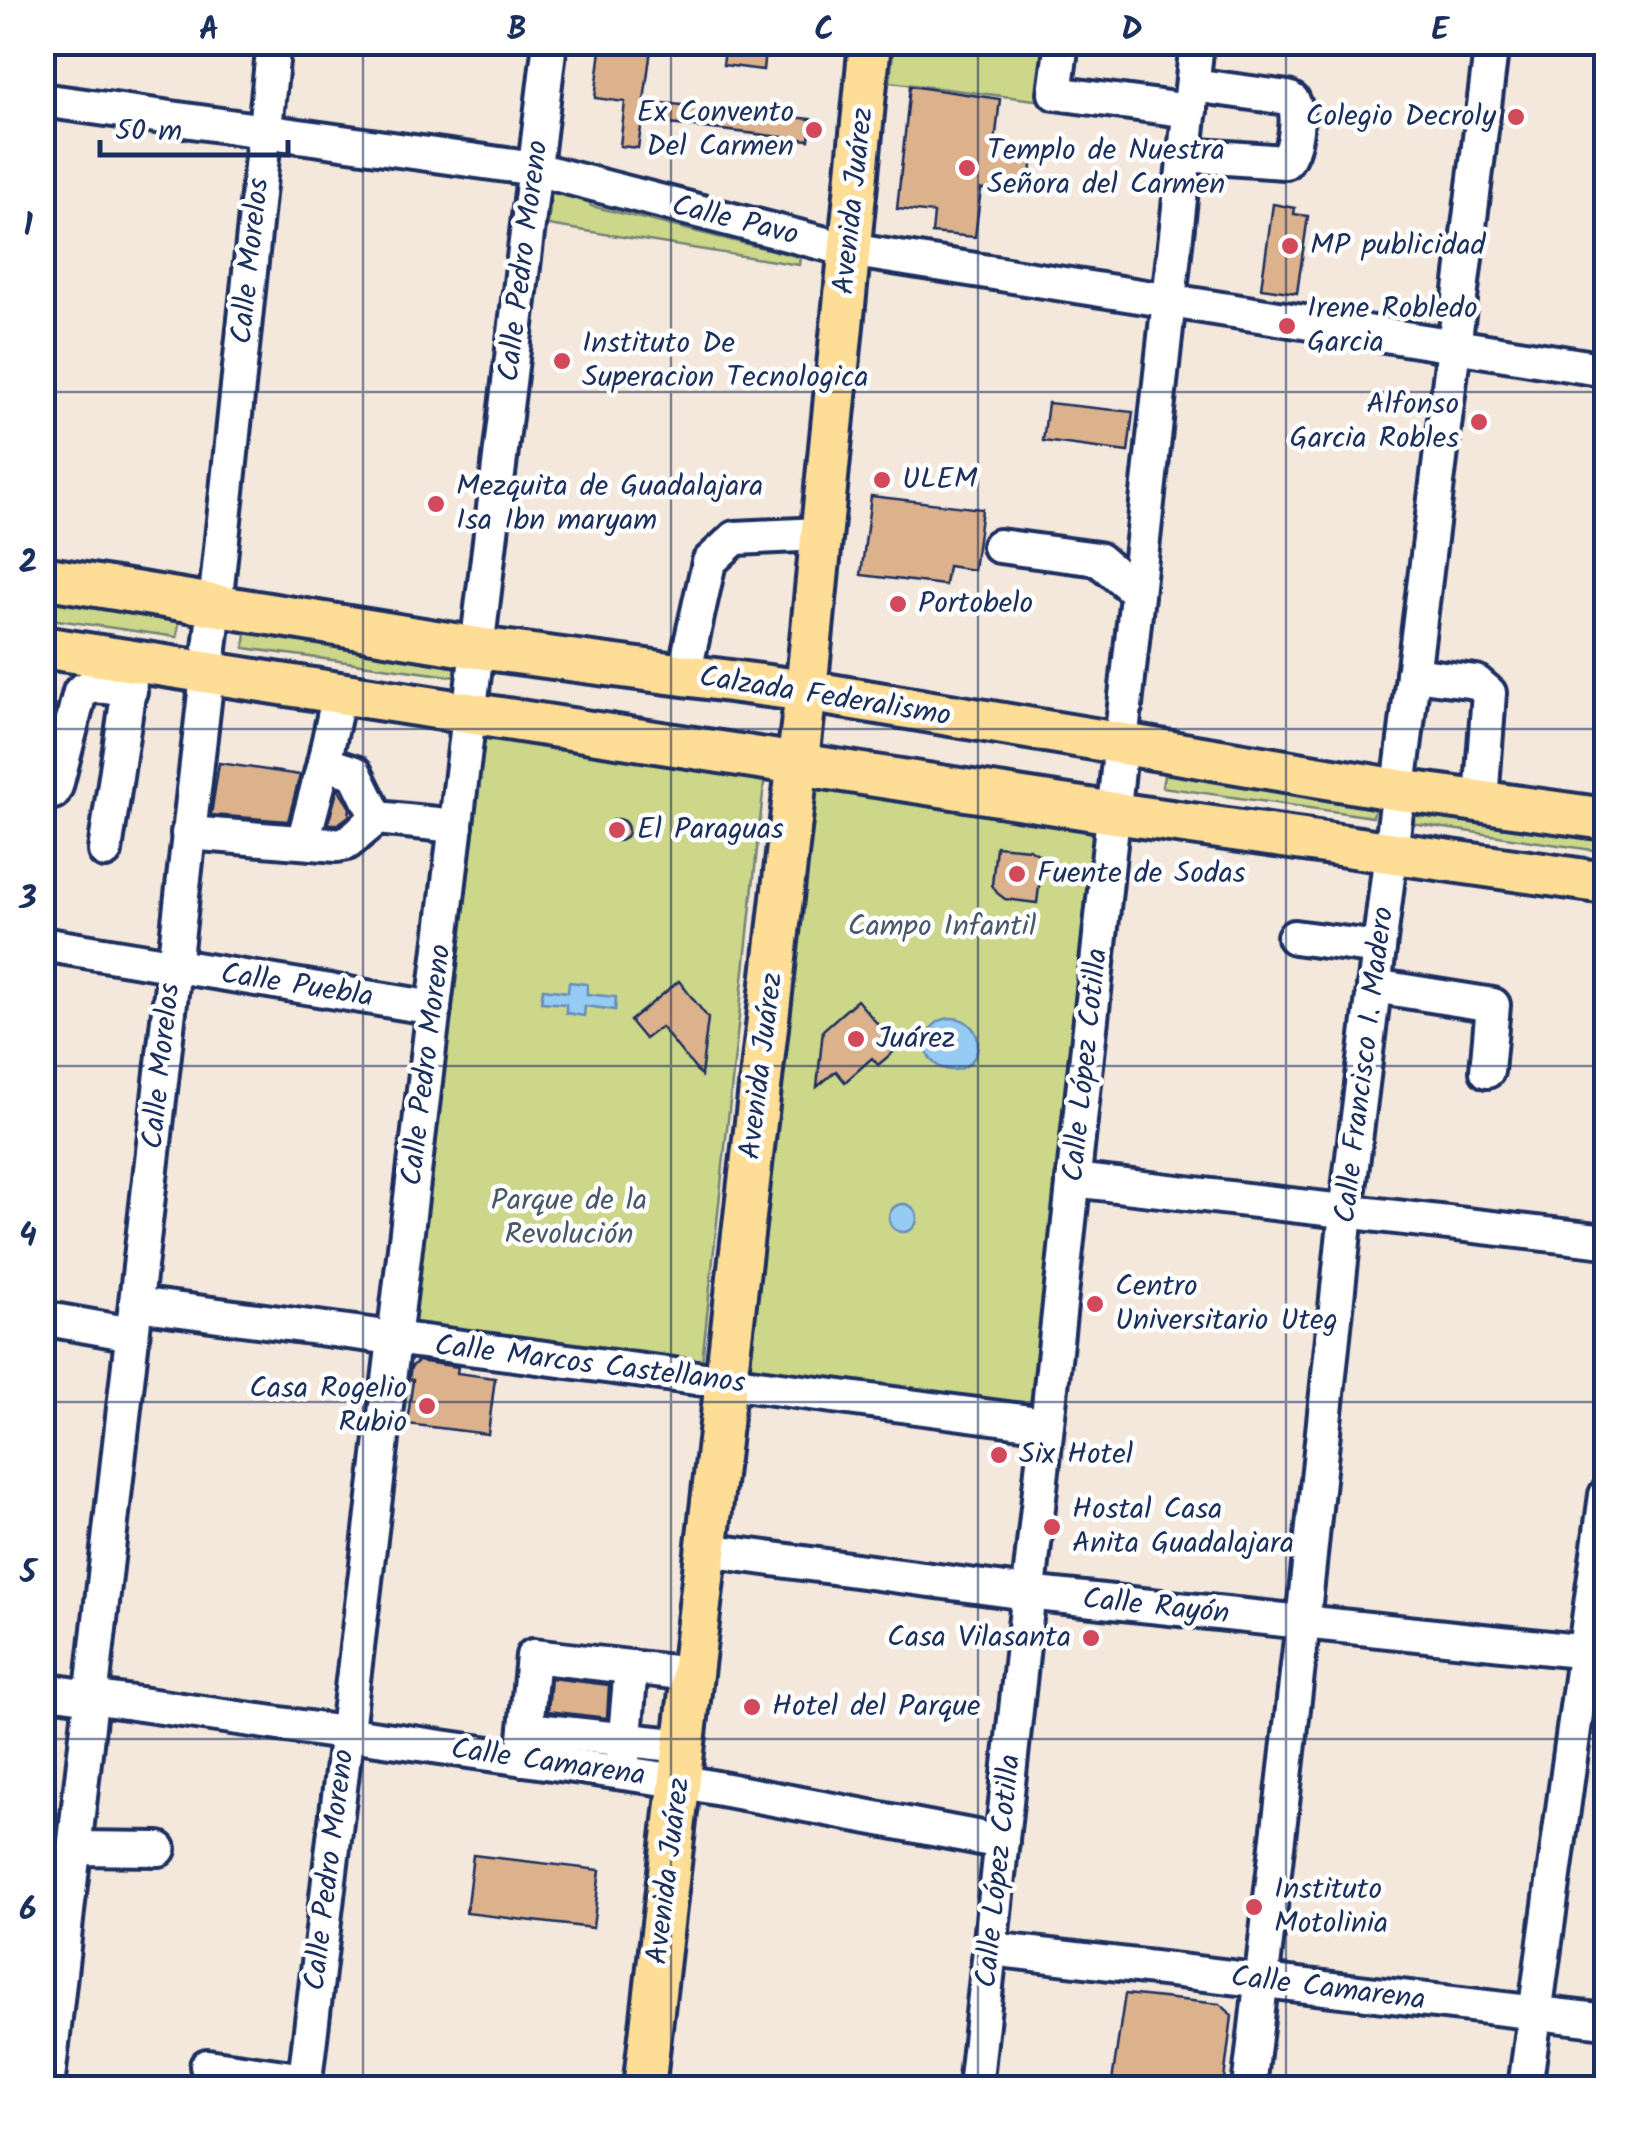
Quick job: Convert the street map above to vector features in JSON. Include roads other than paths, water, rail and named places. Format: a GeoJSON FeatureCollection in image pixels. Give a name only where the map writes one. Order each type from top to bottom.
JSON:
{"type":"FeatureCollection","features":[{"type":"Feature","properties":{"kind":"main road","name":"Avenida Juárez"},"geometry":{"type":"LineString","coordinates":[[644,2088],[806,690],[870,42]]}},
{"type":"Feature","properties":{"kind":"main road","name":"Calzada Federalismo"},"geometry":{"type":"LineString","coordinates":[[42,577],[478,648],[806,690],[1399,790],[1606,819]]}},
{"type":"Feature","properties":{"kind":"main road"},"geometry":{"type":"LineString","coordinates":[[42,647],[132,676],[206,673],[1606,884]]}},
{"type":"Feature","properties":{"kind":"street","name":"Calle Morelos"},"geometry":{"type":"LineString","coordinates":[[47,2088],[274,42]]}},
{"type":"Feature","properties":{"kind":"street","name":"Calle Pedro Moreno"},"geometry":{"type":"LineString","coordinates":[[304,2084],[550,42]]}},
{"type":"Feature","properties":{"kind":"street"},"geometry":{"type":"LineString","coordinates":[[1062,42],[1055,94],[1191,98],[1246,91],[1293,100],[1296,125],[1292,153],[1285,162],[1185,156]]}},
{"type":"Feature","properties":{"kind":"street","name":"Calle López Cotilla"},"geometry":{"type":"LineString","coordinates":[[975,2088],[1197,42]]}},
{"type":"Feature","properties":{"kind":"street","name":"Calle Francisco I. Madero"},"geometry":{"type":"LineString","coordinates":[[1249,2088],[1346,1214],[1492,42]]}},
{"type":"Feature","properties":{"kind":"street","name":"Calle Pavo"},"geometry":{"type":"LineString","coordinates":[[42,100],[535,169],[849,250],[1606,370]]}},
{"type":"Feature","properties":{"kind":"street"},"geometry":{"type":"LineString","coordinates":[[684,675],[709,562],[735,538],[821,534]]}},
{"type":"Feature","properties":{"kind":"street"},"geometry":{"type":"LineString","coordinates":[[1000,546],[1098,559],[1137,592]]}},
{"type":"Feature","properties":{"kind":"street"},"geometry":{"type":"LineString","coordinates":[[1413,674],[1476,682],[1489,693],[1481,801]]}},
{"type":"Feature","properties":{"kind":"street"},"geometry":{"type":"LineString","coordinates":[[42,796],[54,792],[54,741],[80,692],[86,687],[132,676],[106,850]]}},
{"type":"Feature","properties":{"kind":"street"},"geometry":{"type":"LineString","coordinates":[[303,842],[339,694]]}},
{"type":"Feature","properties":{"kind":"street"},"geometry":{"type":"LineString","coordinates":[[324,764],[356,772],[378,818]]}},
{"type":"Feature","properties":{"kind":"street"},"geometry":{"type":"LineString","coordinates":[[188,833],[347,843],[378,818],[456,826]]}},
{"type":"Feature","properties":{"kind":"street"},"geometry":{"type":"LineString","coordinates":[[1294,937],[1380,948]]}},
{"type":"Feature","properties":{"kind":"street","name":"Calle Puebla"},"geometry":{"type":"LineString","coordinates":[[42,944],[434,1008]]}},
{"type":"Feature","properties":{"kind":"street"},"geometry":{"type":"LineString","coordinates":[[1374,986],[1493,1005],[1487,1072]]}},
{"type":"Feature","properties":{"kind":"street"},"geometry":{"type":"LineString","coordinates":[[1073,1180],[1606,1242]]}},
{"type":"Feature","properties":{"kind":"street","name":"Calle Marcos Castellanos"},"geometry":{"type":"LineString","coordinates":[[42,1318],[134,1319],[394,1339],[1045,1424]]}},
{"type":"Feature","properties":{"kind":"street"},"geometry":{"type":"LineString","coordinates":[[1525,2088],[1534,2014],[1596,1653],[1606,1495]]}},
{"type":"Feature","properties":{"kind":"street","name":"Calle Rayón"},"geometry":{"type":"LineString","coordinates":[[706,1550],[1027,1593],[1596,1653]]}},
{"type":"Feature","properties":{"kind":"street"},"geometry":{"type":"LineString","coordinates":[[681,1763],[624,1740],[525,1744],[534,1656],[691,1674]]}},
{"type":"Feature","properties":{"kind":"street"},"geometry":{"type":"LineString","coordinates":[[622,1773],[632,1667]]}},
{"type":"Feature","properties":{"kind":"street","name":"Calle Camarena"},"geometry":{"type":"LineString","coordinates":[[42,1690],[346,1734],[525,1744],[622,1773],[681,1763],[1002,1842]]}},
{"type":"Feature","properties":{"kind":"street"},"geometry":{"type":"LineString","coordinates":[[74,1848],[159,1848]]}},
{"type":"Feature","properties":{"kind":"street","name":"Calle Camarena"},"geometry":{"type":"LineString","coordinates":[[991,1949],[1606,2022]]}},
{"type":"Feature","properties":{"kind":"street"},"geometry":{"type":"LineString","coordinates":[[207,2066],[304,2084]]}},
{"type":"Feature","properties":{"kind":"water"},"geometry":{"type":"Polygon","coordinates":[[[569,982],[587,984],[587,994],[616,997],[615,1010],[585,1006],[584,1016],[566,1013],[566,1004],[541,1002],[543,989],[568,992],[569,982]]]}},
{"type":"Feature","properties":{"kind":"water"},"geometry":{"type":"Polygon","coordinates":[[[952,1018],[971,1025],[978,1044],[971,1063],[952,1070],[933,1063],[926,1044],[933,1025],[952,1018]]]}},
{"type":"Feature","properties":{"kind":"water"},"geometry":{"type":"Polygon","coordinates":[[[903,1204],[913,1208],[917,1218],[913,1228],[903,1232],[893,1228],[889,1218],[893,1208],[903,1204]]]}},
{"type":"Feature","properties":{"kind":"place","name":"Colegio Decroly"},"geometry":{"type":"Point","coordinates":[1516,117]}},
{"type":"Feature","properties":{"kind":"place","name":"Ex Convento Del Carmen"},"geometry":{"type":"Point","coordinates":[814,130]}},
{"type":"Feature","properties":{"kind":"place","name":"Templo de Nuestra Señora del Carmen"},"geometry":{"type":"Point","coordinates":[967,168]}},
{"type":"Feature","properties":{"kind":"place","name":"MP publicidad"},"geometry":{"type":"Point","coordinates":[1290,246]}},
{"type":"Feature","properties":{"kind":"place","name":"Irene Robledo Garcia"},"geometry":{"type":"Point","coordinates":[1287,326]}},
{"type":"Feature","properties":{"kind":"place","name":"Instituto De Superacion Tecnologica"},"geometry":{"type":"Point","coordinates":[562,361]}},
{"type":"Feature","properties":{"kind":"place","name":"Alfonso Garcia Robles"},"geometry":{"type":"Point","coordinates":[1479,422]}},
{"type":"Feature","properties":{"kind":"place","name":"ULEM"},"geometry":{"type":"Point","coordinates":[882,480]}},
{"type":"Feature","properties":{"kind":"place","name":"Mezquita de Guadalajara Isa Ibn maryam"},"geometry":{"type":"Point","coordinates":[436,504]}},
{"type":"Feature","properties":{"kind":"place","name":"Portobelo"},"geometry":{"type":"Point","coordinates":[898,604]}},
{"type":"Feature","properties":{"kind":"place","name":"El Paraguas"},"geometry":{"type":"Point","coordinates":[617,830]}},
{"type":"Feature","properties":{"kind":"place","name":"Fuente de Sodas"},"geometry":{"type":"Point","coordinates":[1017,874]}},
{"type":"Feature","properties":{"kind":"place","name":"Juárez"},"geometry":{"type":"Point","coordinates":[856,1039]}},
{"type":"Feature","properties":{"kind":"place","name":"Centro Universitario Uteg"},"geometry":{"type":"Point","coordinates":[1095,1304]}},
{"type":"Feature","properties":{"kind":"place","name":"Casa Rogelio Rubio"},"geometry":{"type":"Point","coordinates":[427,1406]}},
{"type":"Feature","properties":{"kind":"place","name":"Six Hotel"},"geometry":{"type":"Point","coordinates":[999,1455]}},
{"type":"Feature","properties":{"kind":"place","name":"Hostal Casa Anita Guadalajara"},"geometry":{"type":"Point","coordinates":[1052,1527]}},
{"type":"Feature","properties":{"kind":"place","name":"Casa Vilasanta"},"geometry":{"type":"Point","coordinates":[1091,1638]}},
{"type":"Feature","properties":{"kind":"place","name":"Hotel del Parque"},"geometry":{"type":"Point","coordinates":[752,1707]}},
{"type":"Feature","properties":{"kind":"place","name":"Instituto Motolinia"},"geometry":{"type":"Point","coordinates":[1254,1907]}},
{"type":"Feature","properties":{"kind":"park label","name":"Campo Infantil"},"geometry":{"type":"Point","coordinates":[942,927]}},
{"type":"Feature","properties":{"kind":"park label","name":"Parque de la Revolución"},"geometry":{"type":"Point","coordinates":[569,1218]}}]}
